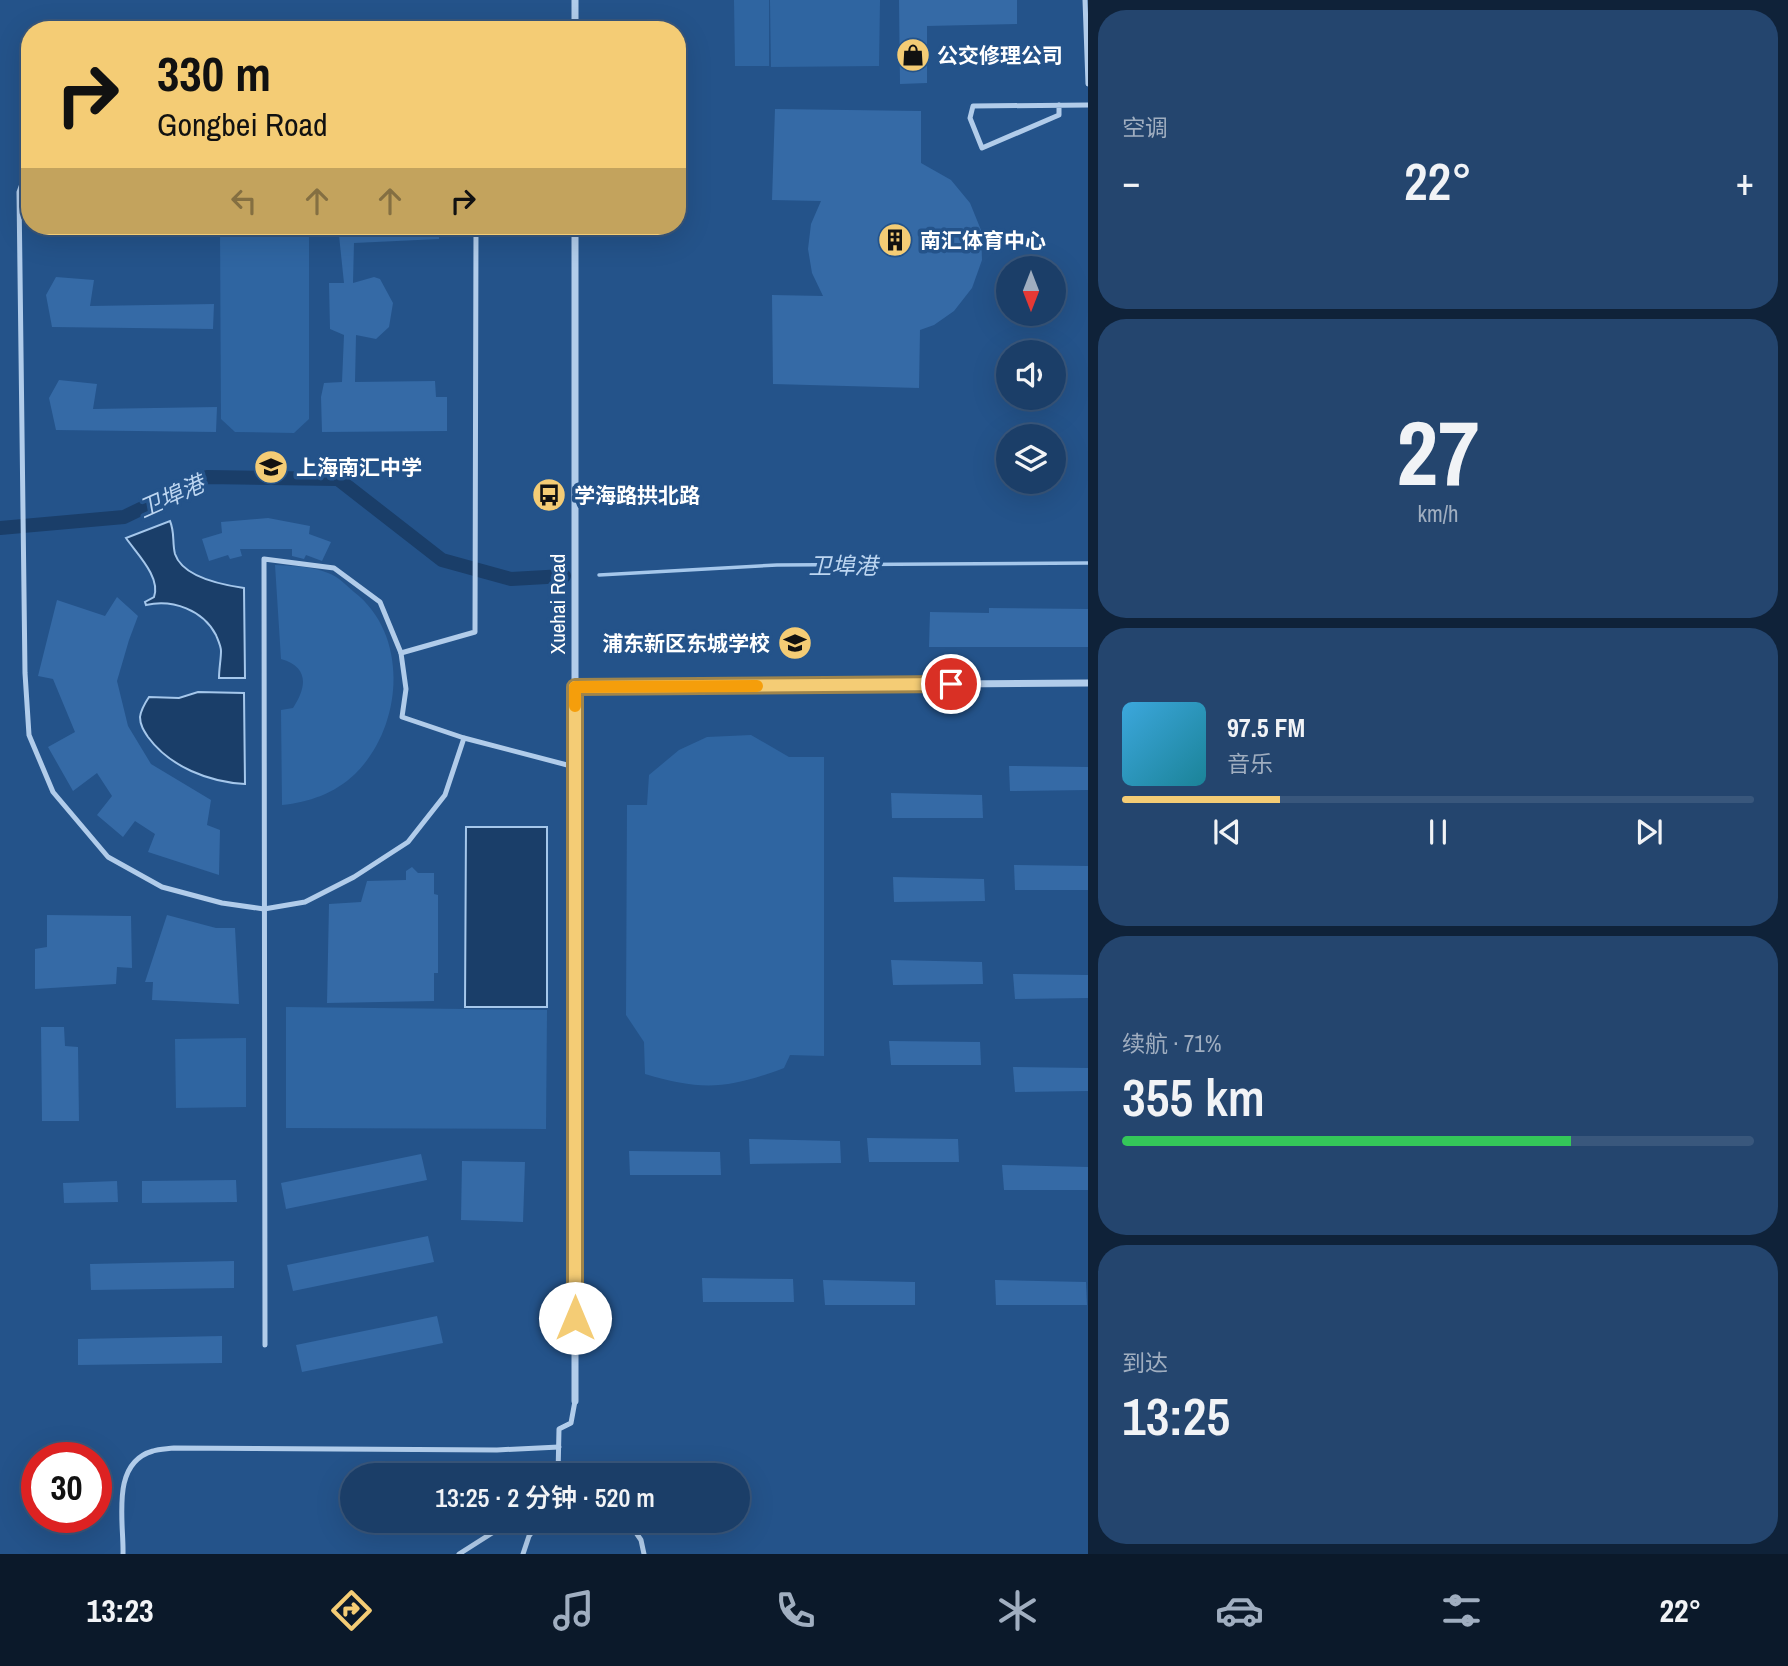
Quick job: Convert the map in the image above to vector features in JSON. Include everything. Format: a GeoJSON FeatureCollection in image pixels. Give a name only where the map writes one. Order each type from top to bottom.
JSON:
{"type":"FeatureCollection","features":[{"type":"Feature","properties":{"kind":"street"},"geometry":{"type":"LineString","coordinates":[[575,0],[575,21]]}},
{"type":"Feature","properties":{"kind":"street","name":"Xuehai Road"},"geometry":{"type":"LineString","coordinates":[[575,235],[575,1401]]}},
{"type":"Feature","properties":{"kind":"street"},"geometry":{"type":"LineString","coordinates":[[575,687],[1088,683]]}},
{"type":"Feature","properties":{"kind":"lane"},"geometry":{"type":"LineString","coordinates":[[1085,0],[1088,84]]}},
{"type":"Feature","properties":{"kind":"lane"},"geometry":{"type":"LineString","coordinates":[[1059,106],[1059,115],[982,148],[970,118],[972,106],[1088,105]]}},
{"type":"Feature","properties":{"kind":"lane"},"geometry":{"type":"LineString","coordinates":[[21,187],[24,673],[29,735],[53,792],[108,857],[162,887],[222,903],[264,909],[305,902],[354,877],[408,842],[444,795],[464,738]]}},
{"type":"Feature","properties":{"kind":"lane"},"geometry":{"type":"LineString","coordinates":[[401,653],[475,632],[476,235]]}},
{"type":"Feature","properties":{"kind":"lane"},"geometry":{"type":"LineString","coordinates":[[265,1345],[264,559],[334,568],[380,602],[401,653],[406,689],[402,717],[464,738],[575,767]]}},
{"type":"Feature","properties":{"kind":"lane"},"geometry":{"type":"LineString","coordinates":[[558,1463],[559,1429],[571,1423],[575,1401]]}},
{"type":"Feature","properties":{"kind":"lane"},"geometry":{"type":"LineString","coordinates":[[123,1554],[124,1479],[133,1464],[150,1452],[174,1448],[497,1450],[559,1447]]}},
{"type":"Feature","properties":{"kind":"lane"},"geometry":{"type":"LineString","coordinates":[[459,1554],[492,1533]]}},
{"type":"Feature","properties":{"kind":"lane"},"geometry":{"type":"LineString","coordinates":[[523,1554],[531,1533]]}},
{"type":"Feature","properties":{"kind":"lane"},"geometry":{"type":"LineString","coordinates":[[636,1533],[644,1554]]}},
{"type":"Feature","properties":{"kind":"shaded area"},"geometry":{"type":"Polygon","coordinates":[[[734,0],[769,0],[769,66],[735,66],[734,0]]]}},
{"type":"Feature","properties":{"kind":"shaded area"},"geometry":{"type":"Polygon","coordinates":[[[770,0],[880,0],[879,66],[771,67],[770,0]]]}},
{"type":"Feature","properties":{"kind":"shaded area"},"geometry":{"type":"Polygon","coordinates":[[[220,235],[309,235],[309,419],[294,433],[235,432],[221,419],[220,235]]]}},
{"type":"Feature","properties":{"kind":"shaded area"},"geometry":{"type":"Polygon","coordinates":[[[170,521],[175,554],[186,569],[205,579],[244,588],[245,678],[219,678],[221,654],[216,635],[195,613],[177,605],[146,605],[145,602],[154,597],[154,582],[147,566],[126,538],[170,521]]]}},
{"type":"Feature","properties":{"kind":"shaded area"},"geometry":{"type":"Polygon","coordinates":[[[275,565],[322,571],[335,576],[354,592],[372,610],[385,632],[392,656],[394,681],[391,707],[383,732],[371,754],[355,774],[339,787],[321,796],[282,805],[281,710],[293,708],[301,693],[303,679],[297,667],[281,659],[275,565]]]}},
{"type":"Feature","properties":{"kind":"shaded area"},"geometry":{"type":"Polygon","coordinates":[[[198,692],[244,693],[245,784],[204,776],[179,765],[157,748],[144,730],[140,717],[149,697],[179,698],[198,692]]]}},
{"type":"Feature","properties":{"kind":"shaded area"},"geometry":{"type":"Polygon","coordinates":[[[751,735],[789,757],[824,757],[824,1056],[790,1055],[784,1068],[730,1084],[699,1085],[645,1074],[644,1042],[626,1015],[627,805],[647,805],[649,775],[679,750],[707,737],[751,735]]]}},
{"type":"Feature","properties":{"kind":"shaded area"},"geometry":{"type":"Polygon","coordinates":[[[466,827],[547,827],[547,1007],[465,1007],[466,827]]]}},
{"type":"Feature","properties":{"kind":"shaded area"},"geometry":{"type":"Polygon","coordinates":[[[286,1007],[547,1010],[546,1129],[286,1128],[286,1007]]]}},
{"type":"Feature","properties":{"kind":"shaded area"},"geometry":{"type":"Polygon","coordinates":[[[246,1038],[246,1107],[176,1108],[175,1039],[246,1038]]]}},
{"type":"Feature","properties":{"kind":"building","name":"公交修理公司"},"geometry":{"type":"Polygon","coordinates":[[[899,0],[1017,0],[1017,24],[927,26],[927,83],[900,84],[899,0]]]}},
{"type":"Feature","properties":{"kind":"building"},"geometry":{"type":"Polygon","coordinates":[[[775,109],[921,111],[921,163],[951,180],[970,203],[981,230],[982,260],[972,288],[954,311],[934,325],[920,330],[919,388],[773,384],[772,295],[823,296],[812,273],[808,249],[811,224],[821,201],[772,200],[775,109]]]}},
{"type":"Feature","properties":{"kind":"building"},"geometry":{"type":"Polygon","coordinates":[[[339,235],[439,235],[439,239],[354,243],[353,283],[374,277],[380,279],[393,303],[389,327],[376,339],[356,335],[355,382],[435,381],[436,397],[447,397],[447,431],[322,432],[321,397],[324,383],[342,382],[344,335],[330,329],[329,283],[344,283],[339,235]]]}},
{"type":"Feature","properties":{"kind":"building"},"geometry":{"type":"Polygon","coordinates":[[[56,277],[94,280],[90,306],[214,304],[213,329],[52,327],[46,295],[56,277]]]}},
{"type":"Feature","properties":{"kind":"building"},"geometry":{"type":"Polygon","coordinates":[[[59,380],[97,384],[93,409],[217,407],[216,432],[56,430],[49,398],[59,380]]]}},
{"type":"Feature","properties":{"kind":"building"},"geometry":{"type":"Polygon","coordinates":[[[268,518],[310,526],[309,534],[331,542],[322,561],[306,555],[304,559],[292,556],[292,549],[240,549],[242,556],[230,559],[228,555],[209,561],[202,539],[222,533],[221,522],[268,518]]]}},
{"type":"Feature","properties":{"kind":"building"},"geometry":{"type":"Polygon","coordinates":[[[117,597],[138,616],[117,681],[128,726],[151,764],[211,800],[207,825],[220,830],[219,875],[148,852],[155,834],[135,821],[123,837],[97,815],[112,796],[97,773],[73,791],[48,747],[75,732],[53,679],[38,676],[57,600],[105,616],[117,597]]]}},
{"type":"Feature","properties":{"kind":"building"},"geometry":{"type":"Polygon","coordinates":[[[989,608],[1088,609],[1088,647],[929,647],[930,612],[989,613],[989,608]]]}},
{"type":"Feature","properties":{"kind":"building"},"geometry":{"type":"Polygon","coordinates":[[[1009,766],[1088,767],[1088,790],[1010,791],[1009,766]]]}},
{"type":"Feature","properties":{"kind":"building"},"geometry":{"type":"Polygon","coordinates":[[[891,793],[982,795],[983,818],[892,818],[891,793]]]}},
{"type":"Feature","properties":{"kind":"building"},"geometry":{"type":"Polygon","coordinates":[[[1014,865],[1088,866],[1088,890],[1015,890],[1014,865]]]}},
{"type":"Feature","properties":{"kind":"building"},"geometry":{"type":"Polygon","coordinates":[[[412,867],[418,873],[434,873],[434,894],[438,895],[438,973],[434,973],[434,1001],[327,1003],[329,904],[361,902],[367,881],[406,880],[406,871],[412,867]]]}},
{"type":"Feature","properties":{"kind":"building"},"geometry":{"type":"Polygon","coordinates":[[[893,877],[984,879],[985,901],[894,902],[893,877]]]}},
{"type":"Feature","properties":{"kind":"building"},"geometry":{"type":"Polygon","coordinates":[[[47,915],[131,916],[132,968],[117,967],[116,984],[35,989],[35,949],[47,947],[47,915]]]}},
{"type":"Feature","properties":{"kind":"building"},"geometry":{"type":"Polygon","coordinates":[[[167,915],[216,928],[235,928],[239,1004],[152,1000],[153,982],[145,982],[167,915]]]}},
{"type":"Feature","properties":{"kind":"building"},"geometry":{"type":"Polygon","coordinates":[[[891,960],[982,962],[983,984],[893,985],[891,960]]]}},
{"type":"Feature","properties":{"kind":"building"},"geometry":{"type":"Polygon","coordinates":[[[1013,974],[1088,975],[1088,998],[1015,999],[1013,974]]]}},
{"type":"Feature","properties":{"kind":"building"},"geometry":{"type":"Polygon","coordinates":[[[41,1027],[64,1027],[65,1046],[78,1047],[79,1121],[42,1121],[41,1027]]]}},
{"type":"Feature","properties":{"kind":"building"},"geometry":{"type":"Polygon","coordinates":[[[889,1041],[980,1042],[981,1065],[891,1065],[889,1041]]]}},
{"type":"Feature","properties":{"kind":"building"},"geometry":{"type":"Polygon","coordinates":[[[1013,1067],[1088,1068],[1088,1091],[1015,1092],[1013,1067]]]}},
{"type":"Feature","properties":{"kind":"building"},"geometry":{"type":"Polygon","coordinates":[[[867,1138],[958,1139],[959,1162],[869,1162],[867,1138]]]}},
{"type":"Feature","properties":{"kind":"building"},"geometry":{"type":"Polygon","coordinates":[[[749,1139],[840,1141],[841,1163],[750,1164],[749,1139]]]}},
{"type":"Feature","properties":{"kind":"building"},"geometry":{"type":"Polygon","coordinates":[[[629,1151],[720,1152],[721,1175],[630,1175],[629,1151]]]}},
{"type":"Feature","properties":{"kind":"building"},"geometry":{"type":"Polygon","coordinates":[[[421,1154],[427,1180],[286,1209],[281,1183],[421,1154]]]}},
{"type":"Feature","properties":{"kind":"building"},"geometry":{"type":"Polygon","coordinates":[[[462,1161],[525,1162],[523,1222],[461,1220],[462,1161]]]}},
{"type":"Feature","properties":{"kind":"building"},"geometry":{"type":"Polygon","coordinates":[[[1002,1165],[1088,1167],[1088,1190],[1004,1190],[1002,1165]]]}},
{"type":"Feature","properties":{"kind":"building"},"geometry":{"type":"Polygon","coordinates":[[[236,1180],[237,1202],[142,1203],[142,1181],[236,1180]]]}},
{"type":"Feature","properties":{"kind":"building"},"geometry":{"type":"Polygon","coordinates":[[[117,1181],[118,1202],[64,1203],[63,1183],[117,1181]]]}},
{"type":"Feature","properties":{"kind":"building"},"geometry":{"type":"Polygon","coordinates":[[[428,1236],[434,1262],[293,1291],[287,1265],[428,1236]]]}},
{"type":"Feature","properties":{"kind":"building"},"geometry":{"type":"Polygon","coordinates":[[[234,1261],[234,1288],[91,1290],[90,1264],[234,1261]]]}},
{"type":"Feature","properties":{"kind":"building"},"geometry":{"type":"Polygon","coordinates":[[[702,1278],[793,1279],[794,1302],[703,1302],[702,1278]]]}},
{"type":"Feature","properties":{"kind":"building"},"geometry":{"type":"Polygon","coordinates":[[[823,1280],[915,1282],[915,1305],[825,1305],[823,1280]]]}},
{"type":"Feature","properties":{"kind":"building"},"geometry":{"type":"Polygon","coordinates":[[[995,1280],[1086,1282],[1087,1305],[996,1305],[995,1280]]]}},
{"type":"Feature","properties":{"kind":"building"},"geometry":{"type":"Polygon","coordinates":[[[437,1316],[443,1343],[302,1372],[296,1345],[437,1316]]]}},
{"type":"Feature","properties":{"kind":"building"},"geometry":{"type":"Polygon","coordinates":[[[222,1336],[222,1363],[78,1365],[78,1339],[222,1336]]]}},
{"type":"Feature","properties":{"kind":"waterway","name":"卫埠港"},"geometry":{"type":"LineString","coordinates":[[0,528],[124,517],[207,477],[338,479],[442,560],[511,579],[564,576]]}},
{"type":"Feature","properties":{"kind":"waterway","name":"卫埠港"},"geometry":{"type":"LineString","coordinates":[[599,575],[777,565],[1088,563]]}},
{"type":"Feature","properties":{"kind":"slow traffic"},"geometry":{"type":"LineString","coordinates":[[575,706],[575,687],[757,686]]}},
{"type":"Feature","properties":{"kind":"place","name":"公交修理公司"},"geometry":{"type":"Point","coordinates":[913,55]}},
{"type":"Feature","properties":{"kind":"place","name":"南汇体育中心"},"geometry":{"type":"Point","coordinates":[895,240]}},
{"type":"Feature","properties":{"kind":"place","name":"上海南汇中学"},"geometry":{"type":"Point","coordinates":[271,467]}},
{"type":"Feature","properties":{"kind":"place","name":"学海路拱北路"},"geometry":{"type":"Point","coordinates":[549,495]}},
{"type":"Feature","properties":{"kind":"place","name":"浦东新区东城学校"},"geometry":{"type":"Point","coordinates":[795,643]}},
{"type":"Feature","properties":{"kind":"route"},"geometry":{"type":"LineString","coordinates":[[575,1318],[575,687],[951,684]]}}]}
